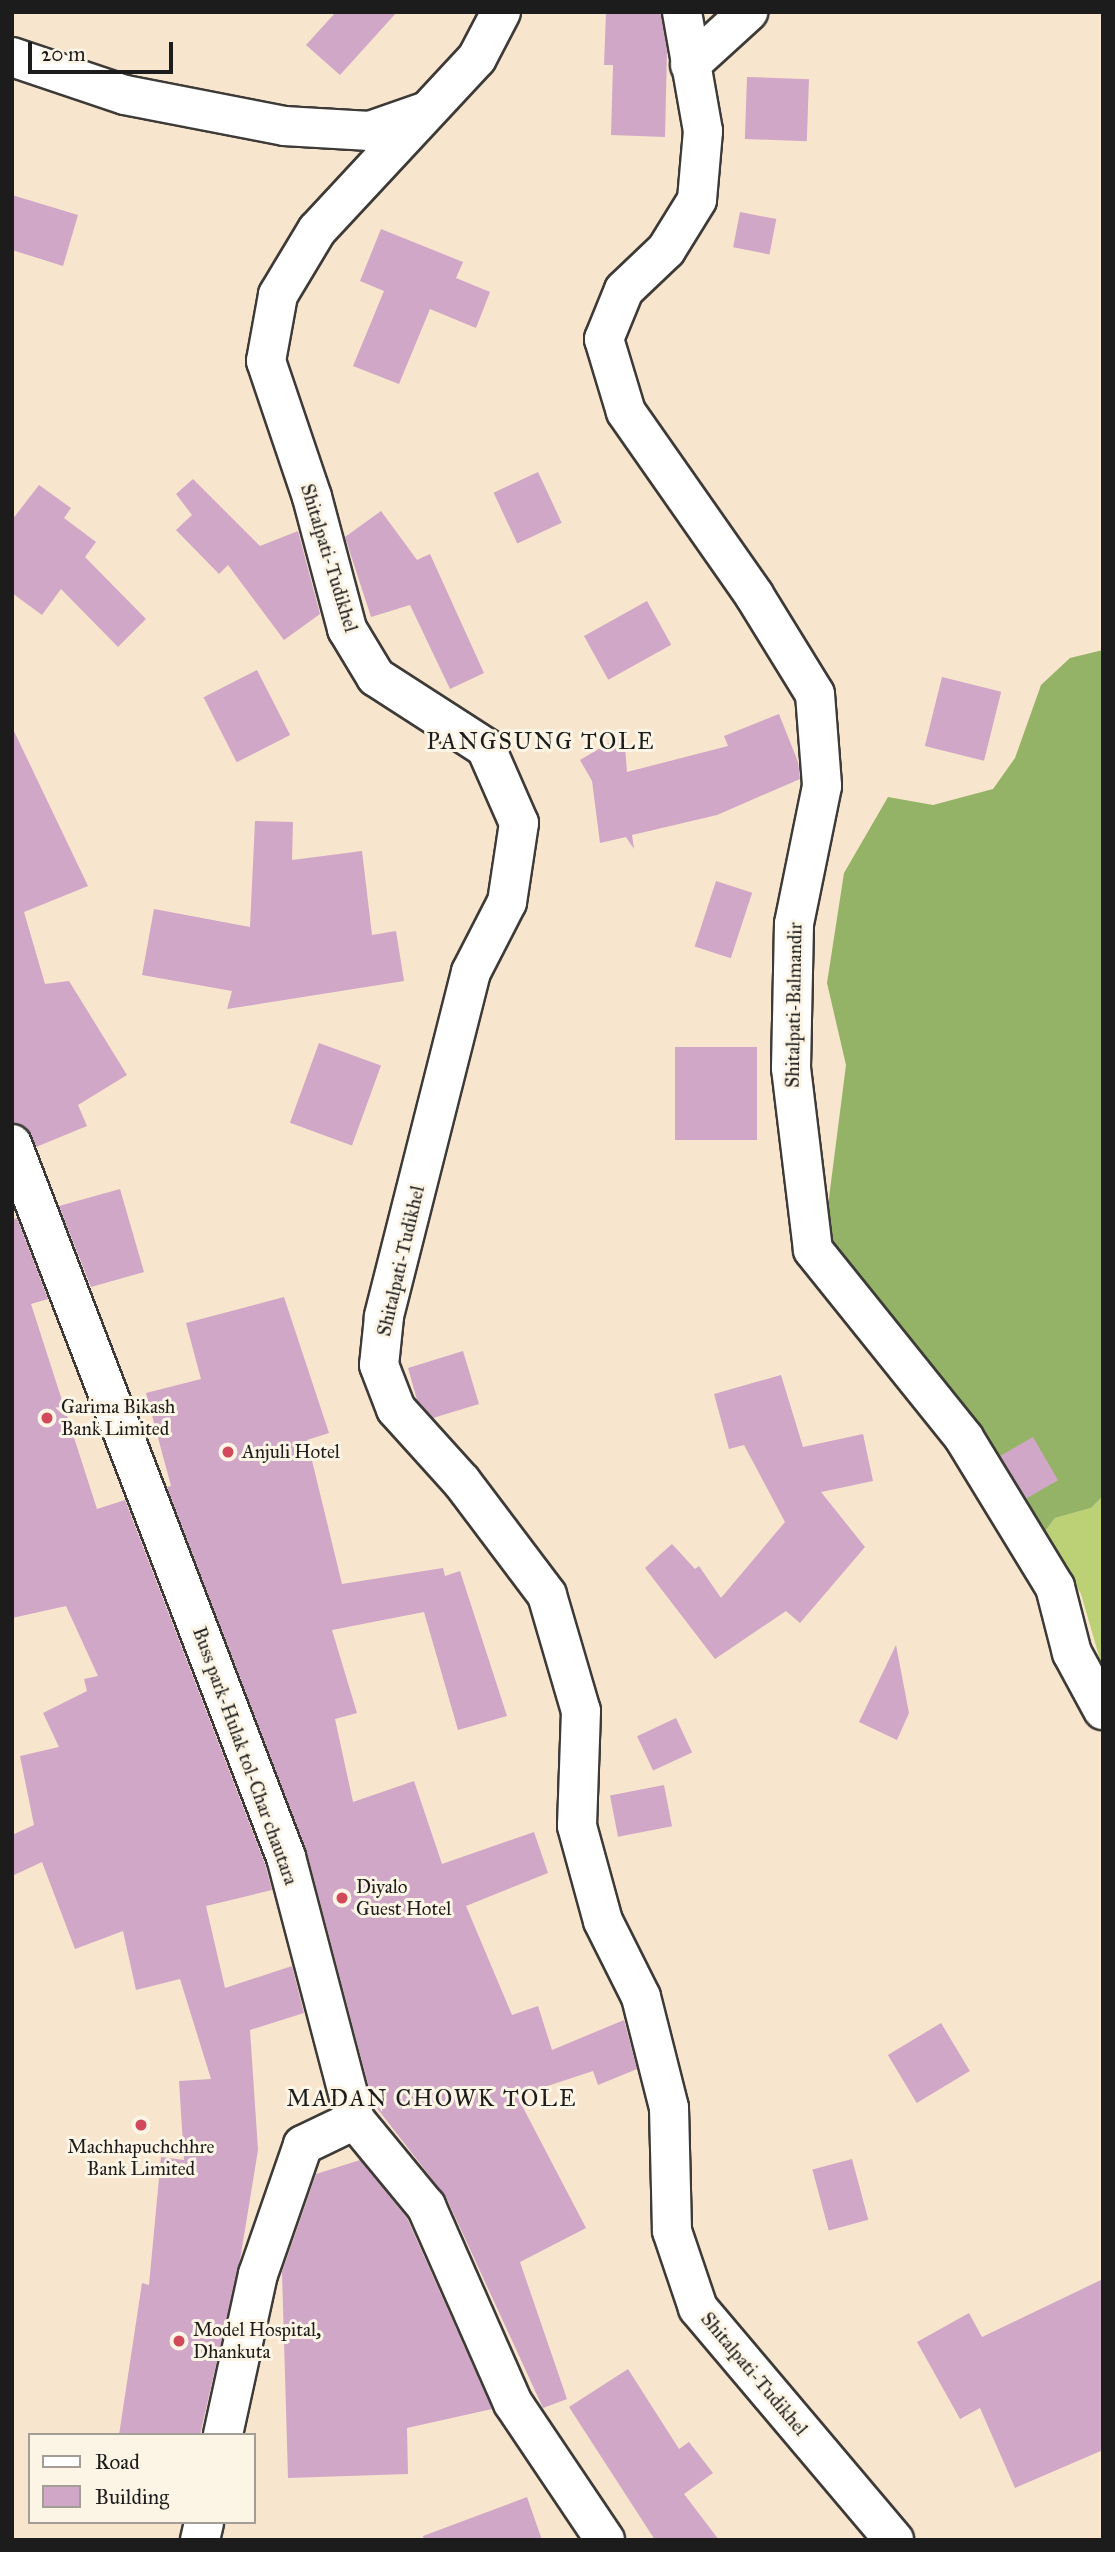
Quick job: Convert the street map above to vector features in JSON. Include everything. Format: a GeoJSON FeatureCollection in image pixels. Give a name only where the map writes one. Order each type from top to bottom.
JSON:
{"type":"FeatureCollection","features":[{"type":"Feature","properties":{"kind":"street","name":"Shitalpati-Tudikhel"},"geometry":{"type":"LineString","coordinates":[[501,12],[477,58],[317,230],[278,295],[266,360],[312,496],[347,629],[376,677],[486,748],[519,822],[507,902],[471,972],[384,1317],[379,1365],[396,1409],[462,1482],[547,1595],[581,1712],[577,1826],[603,1921],[641,1997],[654,2046],[669,2108],[672,2231],[698,2308],[894,2540]]}},
{"type":"Feature","properties":{"kind":"street","name":"Shitalpati-Balmandir"},"geometry":{"type":"LineString","coordinates":[[682,12],[704,131],[697,200],[666,250],[624,290],[604,339],[626,411],[754,595],[815,694],[822,786],[794,924],[791,1068],[813,1250],[964,1437],[1055,1587],[1072,1653],[1103,1710]]}},
{"type":"Feature","properties":{"kind":"street"},"geometry":{"type":"LineString","coordinates":[[690,65],[748,12]]}},
{"type":"Feature","properties":{"kind":"street"},"geometry":{"type":"LineString","coordinates":[[12,57],[125,95],[284,126],[370,131],[429,111]]}},
{"type":"Feature","properties":{"kind":"street","name":"Buss park-Hulak tol-Char chautara"},"geometry":{"type":"LineString","coordinates":[[12,1144],[286,1857],[355,2120]]}},
{"type":"Feature","properties":{"kind":"street"},"geometry":{"type":"LineString","coordinates":[[223,2433],[258,2274],[303,2145],[355,2120],[426,2206],[513,2403],[605,2540]]}},
{"type":"Feature","properties":{"kind":"green space"},"geometry":{"type":"Polygon","coordinates":[[[1103,650],[1103,1496],[1091,1508],[1055,1518],[1043,1534],[824,1237],[846,1065],[827,983],[844,873],[888,797],[933,805],[993,789],[1015,758],[1041,685],[1070,658],[1103,650]]]}},
{"type":"Feature","properties":{"kind":"green space"},"geometry":{"type":"Polygon","coordinates":[[[1103,1496],[1103,1670],[1081,1594],[1043,1534],[1055,1518],[1091,1508],[1103,1496]]]}},
{"type":"Feature","properties":{"kind":"building"},"geometry":{"type":"Polygon","coordinates":[[[336,12],[397,12],[340,75],[306,45],[336,12]]]}},
{"type":"Feature","properties":{"kind":"building"},"geometry":{"type":"Polygon","coordinates":[[[606,12],[661,12],[667,51],[665,137],[611,135],[613,65],[604,65],[606,12]]]}},
{"type":"Feature","properties":{"kind":"building"},"geometry":{"type":"Polygon","coordinates":[[[747,77],[809,79],[807,141],[745,139],[747,77]]]}},
{"type":"Feature","properties":{"kind":"building"},"geometry":{"type":"Polygon","coordinates":[[[12,195],[78,215],[63,266],[12,250],[12,195]]]}},
{"type":"Feature","properties":{"kind":"building"},"geometry":{"type":"Polygon","coordinates":[[[740,212],[776,219],[769,254],[733,247],[740,212]]]}},
{"type":"Feature","properties":{"kind":"building"},"geometry":{"type":"Polygon","coordinates":[[[381,229],[463,262],[456,278],[490,292],[476,328],[430,309],[399,384],[353,366],[384,291],[360,281],[381,229]]]}},
{"type":"Feature","properties":{"kind":"building"},"geometry":{"type":"Polygon","coordinates":[[[538,472],[562,523],[517,543],[494,493],[538,472]]]}},
{"type":"Feature","properties":{"kind":"building"},"geometry":{"type":"Polygon","coordinates":[[[193,479],[260,546],[298,531],[320,614],[284,640],[228,565],[219,574],[176,530],[192,515],[176,494],[193,479]]]}},
{"type":"Feature","properties":{"kind":"building"},"geometry":{"type":"Polygon","coordinates":[[[39,485],[71,508],[64,518],[96,542],[85,557],[146,619],[118,647],[61,589],[42,615],[12,593],[12,520],[39,485]]]}},
{"type":"Feature","properties":{"kind":"building"},"geometry":{"type":"Polygon","coordinates":[[[381,511],[417,560],[430,554],[484,673],[450,689],[410,605],[371,617],[345,537],[381,511]]]}},
{"type":"Feature","properties":{"kind":"building"},"geometry":{"type":"Polygon","coordinates":[[[647,601],[671,645],[608,680],[584,636],[647,601]]]}},
{"type":"Feature","properties":{"kind":"building"},"geometry":{"type":"Polygon","coordinates":[[[257,670],[290,735],[237,762],[204,697],[257,670]]]}},
{"type":"Feature","properties":{"kind":"building"},"geometry":{"type":"Polygon","coordinates":[[[942,677],[1001,692],[984,761],[925,746],[942,677]]]}},
{"type":"Feature","properties":{"kind":"building"},"geometry":{"type":"Polygon","coordinates":[[[779,714],[798,762],[800,779],[717,815],[632,835],[634,849],[626,837],[600,843],[592,781],[580,760],[624,734],[627,772],[728,746],[724,736],[779,714]]]}},
{"type":"Feature","properties":{"kind":"building"},"geometry":{"type":"Polygon","coordinates":[[[12,727],[88,886],[24,912],[45,984],[69,981],[127,1075],[78,1105],[87,1126],[36,1147],[26,1127],[12,1123],[12,727]]]}},
{"type":"Feature","properties":{"kind":"building"},"geometry":{"type":"Polygon","coordinates":[[[255,821],[293,822],[292,860],[362,851],[372,935],[396,931],[404,981],[227,1009],[232,991],[142,975],[154,909],[250,927],[255,821]]]}},
{"type":"Feature","properties":{"kind":"building"},"geometry":{"type":"Polygon","coordinates":[[[716,881],[752,893],[731,958],[695,947],[716,881]]]}},
{"type":"Feature","properties":{"kind":"building"},"geometry":{"type":"Polygon","coordinates":[[[319,1043],[381,1066],[352,1145],[290,1123],[319,1043]]]}},
{"type":"Feature","properties":{"kind":"building"},"geometry":{"type":"Polygon","coordinates":[[[675,1047],[757,1047],[757,1140],[675,1140],[675,1047]]]}},
{"type":"Feature","properties":{"kind":"building"},"geometry":{"type":"Polygon","coordinates":[[[120,1189],[144,1272],[91,1287],[59,1206],[120,1189]]]}},
{"type":"Feature","properties":{"kind":"building"},"geometry":{"type":"Polygon","coordinates":[[[17,1218],[48,1299],[31,1304],[97,1509],[125,1500],[265,1864],[272,1890],[206,1906],[225,1988],[292,1966],[304,2013],[250,2030],[258,2150],[240,2260],[200,2433],[119,2433],[142,2283],[149,2285],[161,2157],[184,2160],[179,2081],[211,2079],[180,1979],[136,1990],[123,1931],[75,1949],[42,1862],[12,1876],[12,1835],[34,1825],[20,1756],[59,1747],[43,1713],[87,1691],[84,1679],[98,1676],[66,1606],[12,1618],[12,1220],[17,1218]]]}},
{"type":"Feature","properties":{"kind":"building"},"geometry":{"type":"Polygon","coordinates":[[[284,1297],[329,1433],[307,1440],[342,1584],[443,1568],[445,1576],[460,1571],[507,1716],[458,1730],[424,1612],[332,1630],[357,1713],[335,1719],[353,1802],[414,1781],[442,1864],[534,1832],[548,1873],[466,1906],[512,2015],[538,2006],[552,2050],[624,2020],[637,2069],[598,2085],[593,2071],[517,2096],[586,2228],[520,2262],[567,2399],[543,2408],[446,2197],[373,2103],[306,1849],[167,1487],[171,1486],[146,1393],[201,1379],[186,1323],[284,1297]]]}},
{"type":"Feature","properties":{"kind":"building"},"geometry":{"type":"Polygon","coordinates":[[[463,1351],[479,1404],[433,1418],[417,1400],[408,1368],[463,1351]]]}},
{"type":"Feature","properties":{"kind":"building"},"geometry":{"type":"Polygon","coordinates":[[[781,1375],[803,1447],[863,1434],[873,1481],[821,1492],[865,1547],[800,1623],[786,1611],[715,1659],[645,1568],[672,1544],[695,1569],[699,1566],[721,1598],[785,1522],[744,1445],[729,1449],[714,1394],[781,1375]]]}},
{"type":"Feature","properties":{"kind":"building"},"geometry":{"type":"Polygon","coordinates":[[[1033,1437],[1058,1480],[1025,1499],[1000,1456],[1033,1437]]]}},
{"type":"Feature","properties":{"kind":"building"},"geometry":{"type":"Polygon","coordinates":[[[896,1645],[909,1713],[897,1740],[859,1722],[896,1645]]]}},
{"type":"Feature","properties":{"kind":"building"},"geometry":{"type":"Polygon","coordinates":[[[676,1718],[692,1752],[653,1771],[637,1736],[676,1718]]]}},
{"type":"Feature","properties":{"kind":"building"},"geometry":{"type":"Polygon","coordinates":[[[664,1785],[672,1826],[618,1837],[610,1795],[664,1785]]]}},
{"type":"Feature","properties":{"kind":"building"},"geometry":{"type":"Polygon","coordinates":[[[941,2023],[970,2071],[917,2103],[888,2055],[941,2023]]]}},
{"type":"Feature","properties":{"kind":"building"},"geometry":{"type":"Polygon","coordinates":[[[852,2159],[868,2220],[829,2230],[812,2170],[852,2159]]]}},
{"type":"Feature","properties":{"kind":"building"},"geometry":{"type":"Polygon","coordinates":[[[360,2160],[407,2218],[492,2409],[407,2428],[408,2474],[288,2478],[282,2272],[316,2174],[360,2160]]]}},
{"type":"Feature","properties":{"kind":"building"},"geometry":{"type":"Polygon","coordinates":[[[1103,2279],[1103,2450],[1015,2488],[980,2408],[960,2419],[917,2342],[969,2313],[982,2337],[1103,2279]]]}},
{"type":"Feature","properties":{"kind":"building"},"geometry":{"type":"Polygon","coordinates":[[[628,2369],[679,2449],[689,2442],[713,2473],[684,2494],[719,2540],[655,2540],[569,2407],[628,2369]]]}},
{"type":"Feature","properties":{"kind":"building"},"geometry":{"type":"Polygon","coordinates":[[[527,2497],[542,2540],[424,2540],[423,2536],[527,2497]]]}},
{"type":"Feature","properties":{"kind":"place","name":"Garima Bikash Bank Limited"},"geometry":{"type":"Point","coordinates":[47,1418]}},
{"type":"Feature","properties":{"kind":"place","name":"Anjuli Hotel"},"geometry":{"type":"Point","coordinates":[228,1452]}},
{"type":"Feature","properties":{"kind":"place","name":"Diyalo Guest Hotel"},"geometry":{"type":"Point","coordinates":[342,1898]}},
{"type":"Feature","properties":{"kind":"place","name":"Machhapuchchhre Bank Limited"},"geometry":{"type":"Point","coordinates":[141,2125]}},
{"type":"Feature","properties":{"kind":"place","name":"Model Hospital, Dhankuta"},"geometry":{"type":"Point","coordinates":[179,2341]}},
{"type":"Feature","properties":{"kind":"district","name":"PANGSUNG TOLE"},"geometry":{"type":"Point","coordinates":[541,741]}},
{"type":"Feature","properties":{"kind":"district","name":"MADAN CHOWK TOLE"},"geometry":{"type":"Point","coordinates":[432,2098]}}]}
